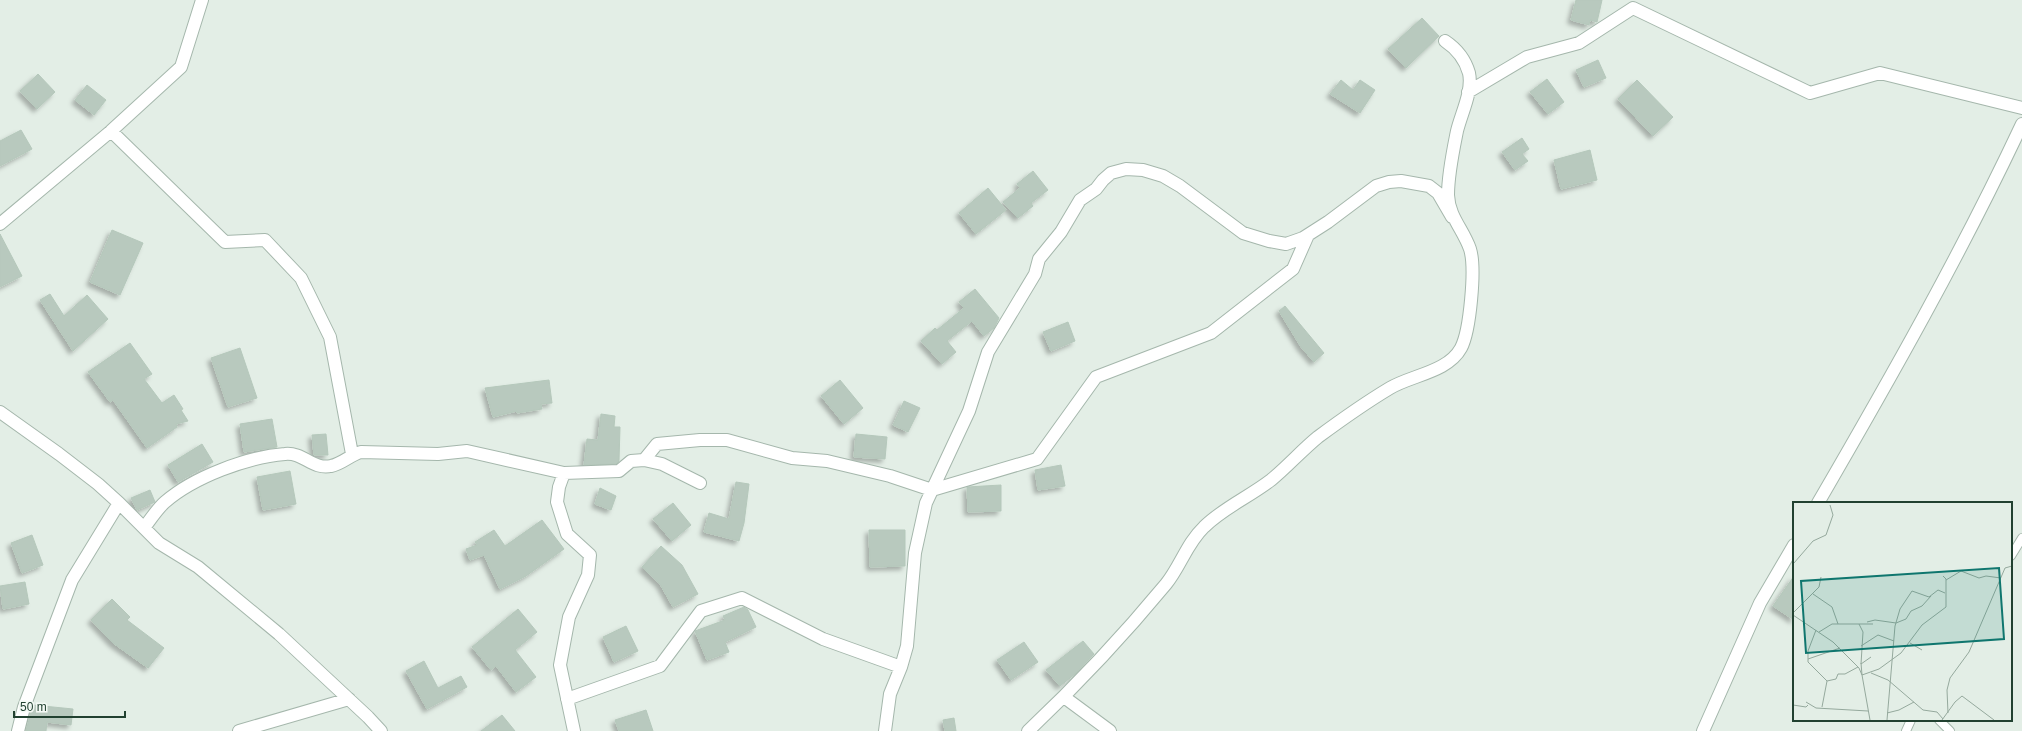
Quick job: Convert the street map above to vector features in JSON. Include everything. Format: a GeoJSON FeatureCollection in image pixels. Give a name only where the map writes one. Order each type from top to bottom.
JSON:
{"type":"FeatureCollection","features":[{"type":"Feature","properties":{"kind":"street"},"geometry":{"type":"LineString","coordinates":[[0,224],[111,131],[181,67],[202,0]]}},
{"type":"Feature","properties":{"kind":"street"},"geometry":{"type":"LineString","coordinates":[[1468,92],[1527,58],[1579,43],[1633,8],[1810,93],[1880,72],[2022,108]]}},
{"type":"Feature","properties":{"kind":"street"},"geometry":{"type":"LineString","coordinates":[[1445,41],[1456,48],[1469,75],[1468,92],[1457,134],[1450,179],[1448,196],[1452,217]]}},
{"type":"Feature","properties":{"kind":"street"},"geometry":{"type":"LineString","coordinates":[[1819,502],[1907,350],[1988,197],[2022,124]]}},
{"type":"Feature","properties":{"kind":"street"},"geometry":{"type":"LineString","coordinates":[[111,131],[225,242],[264,240],[301,278],[330,337],[352,454]]}},
{"type":"Feature","properties":{"kind":"street"},"geometry":{"type":"LineString","coordinates":[[885,731],[890,694],[901,667],[907,646],[921,521],[932,490],[953,449],[969,411],[988,352],[1035,274],[1039,259],[1062,232],[1076,204],[1096,189],[1106,176],[1117,170],[1143,170],[1163,176],[1180,186],[1243,233],[1252,237],[1286,244],[1308,235],[1376,186],[1389,182],[1402,181],[1429,186],[1438,193],[1461,230],[1470,249],[1472,258],[1472,281],[1467,328],[1461,348],[1452,358],[1437,368],[1393,387],[1351,413],[1316,439],[1271,480],[1207,524],[1192,542],[1168,582],[1121,636],[1064,697],[1028,731]]}},
{"type":"Feature","properties":{"kind":"street"},"geometry":{"type":"LineString","coordinates":[[644,460],[657,444],[700,440],[727,440],[792,458],[818,459],[890,476],[932,490],[1038,459],[1096,377],[1210,333],[1293,268],[1308,235]]}},
{"type":"Feature","properties":{"kind":"street"},"geometry":{"type":"LineString","coordinates":[[0,412],[59,454],[119,503],[159,544],[198,567],[280,634],[381,731]]}},
{"type":"Feature","properties":{"kind":"street"},"geometry":{"type":"LineString","coordinates":[[144,528],[164,502],[198,480],[233,465],[286,454],[300,456],[310,463],[320,467],[332,466],[352,454],[361,452],[438,454],[467,451],[564,473],[619,471],[630,461],[644,460],[662,464],[700,483]]}},
{"type":"Feature","properties":{"kind":"street"},"geometry":{"type":"LineString","coordinates":[[564,473],[559,487],[557,502],[567,534],[590,555],[588,574],[569,617],[560,665],[574,731]]}},
{"type":"Feature","properties":{"kind":"street"},"geometry":{"type":"LineString","coordinates":[[18,731],[24,707],[72,580],[119,503]]}},
{"type":"Feature","properties":{"kind":"street"},"geometry":{"type":"LineString","coordinates":[[1703,731],[1760,603],[1793,547]]}},
{"type":"Feature","properties":{"kind":"street"},"geometry":{"type":"LineString","coordinates":[[567,699],[660,666],[701,611],[742,598],[823,639],[901,667]]}},
{"type":"Feature","properties":{"kind":"street"},"geometry":{"type":"LineString","coordinates":[[1064,697],[1110,731]]}},
{"type":"Feature","properties":{"kind":"street"},"geometry":{"type":"LineString","coordinates":[[239,731],[349,699]]}},
{"type":"Feature","properties":{"kind":"lane"},"geometry":{"type":"LineString","coordinates":[[2012,554],[2022,538]]}},
{"type":"Feature","properties":{"kind":"lane"},"geometry":{"type":"LineString","coordinates":[[1906,731],[1911,721]]}},
{"type":"Feature","properties":{"kind":"lane"},"geometry":{"type":"LineString","coordinates":[[1940,721],[1950,731]]}},
{"type":"Feature","properties":{"kind":"building"},"geometry":{"type":"Polygon","coordinates":[[[1576,0],[1602,0],[1597,22],[1590,20],[1589,25],[1571,20],[1576,0]]]}},
{"type":"Feature","properties":{"kind":"building"},"geometry":{"type":"Polygon","coordinates":[[[1422,18],[1439,36],[1406,68],[1388,49],[1422,18]]]}},
{"type":"Feature","properties":{"kind":"building"},"geometry":{"type":"Polygon","coordinates":[[[1598,60],[1606,78],[1584,87],[1576,70],[1598,60]]]}},
{"type":"Feature","properties":{"kind":"building"},"geometry":{"type":"Polygon","coordinates":[[[38,74],[55,92],[37,109],[20,91],[38,74]]]}},
{"type":"Feature","properties":{"kind":"building"},"geometry":{"type":"Polygon","coordinates":[[[1547,79],[1564,102],[1548,114],[1530,92],[1547,79]]]}},
{"type":"Feature","properties":{"kind":"building"},"geometry":{"type":"Polygon","coordinates":[[[1341,80],[1353,90],[1360,80],[1375,90],[1360,113],[1330,94],[1341,80]]]}},
{"type":"Feature","properties":{"kind":"building"},"geometry":{"type":"Polygon","coordinates":[[[1637,80],[1673,117],[1653,136],[1618,99],[1637,80]]]}},
{"type":"Feature","properties":{"kind":"building"},"geometry":{"type":"Polygon","coordinates":[[[87,85],[106,100],[94,115],[75,100],[87,85]]]}},
{"type":"Feature","properties":{"kind":"building"},"geometry":{"type":"Polygon","coordinates":[[[21,130],[32,149],[0,166],[0,141],[21,130]]]}},
{"type":"Feature","properties":{"kind":"building"},"geometry":{"type":"Polygon","coordinates":[[[1522,138],[1529,149],[1522,154],[1528,161],[1515,170],[1502,152],[1522,138]]]}},
{"type":"Feature","properties":{"kind":"building"},"geometry":{"type":"Polygon","coordinates":[[[1590,150],[1597,180],[1561,189],[1554,160],[1590,150]]]}},
{"type":"Feature","properties":{"kind":"building"},"geometry":{"type":"Polygon","coordinates":[[[1033,171],[1048,190],[1031,203],[1033,206],[1018,218],[1003,202],[1020,188],[1017,184],[1033,171]]]}},
{"type":"Feature","properties":{"kind":"building"},"geometry":{"type":"Polygon","coordinates":[[[988,188],[1006,210],[976,234],[959,213],[988,188]]]}},
{"type":"Feature","properties":{"kind":"building"},"geometry":{"type":"Polygon","coordinates":[[[112,230],[143,243],[120,295],[90,282],[112,230]]]}},
{"type":"Feature","properties":{"kind":"building"},"geometry":{"type":"Polygon","coordinates":[[[0,234],[22,276],[0,287],[0,234]]]}},
{"type":"Feature","properties":{"kind":"building"},"geometry":{"type":"Polygon","coordinates":[[[975,289],[999,318],[994,328],[984,336],[972,321],[947,341],[956,352],[942,364],[921,341],[935,328],[937,330],[964,308],[959,302],[975,289]]]}},
{"type":"Feature","properties":{"kind":"building"},"geometry":{"type":"Polygon","coordinates":[[[50,294],[64,316],[87,295],[108,319],[73,351],[40,300],[50,294]]]}},
{"type":"Feature","properties":{"kind":"building"},"geometry":{"type":"Polygon","coordinates":[[[1285,306],[1324,353],[1314,362],[1301,347],[1279,311],[1285,306]]]}},
{"type":"Feature","properties":{"kind":"building"},"geometry":{"type":"Polygon","coordinates":[[[1068,322],[1075,341],[1051,351],[1043,332],[1068,322]]]}},
{"type":"Feature","properties":{"kind":"building"},"geometry":{"type":"Polygon","coordinates":[[[130,343],[152,374],[144,379],[162,403],[174,395],[183,409],[181,410],[188,421],[176,424],[177,427],[147,448],[113,400],[110,402],[88,372],[130,343]]]}},
{"type":"Feature","properties":{"kind":"building"},"geometry":{"type":"Polygon","coordinates":[[[240,348],[257,398],[228,407],[211,358],[240,348]]]}},
{"type":"Feature","properties":{"kind":"building"},"geometry":{"type":"Polygon","coordinates":[[[549,380],[552,403],[541,404],[542,409],[517,413],[517,411],[493,417],[485,388],[549,380]]]}},
{"type":"Feature","properties":{"kind":"building"},"geometry":{"type":"Polygon","coordinates":[[[840,380],[863,408],[844,424],[821,396],[840,380]]]}},
{"type":"Feature","properties":{"kind":"building"},"geometry":{"type":"Polygon","coordinates":[[[904,401],[920,408],[908,432],[893,425],[904,401]]]}},
{"type":"Feature","properties":{"kind":"building"},"geometry":{"type":"Polygon","coordinates":[[[601,414],[615,416],[614,427],[620,427],[619,461],[616,464],[584,465],[587,439],[598,440],[601,414]]]}},
{"type":"Feature","properties":{"kind":"building"},"geometry":{"type":"Polygon","coordinates":[[[272,419],[277,447],[244,452],[240,424],[272,419]]]}},
{"type":"Feature","properties":{"kind":"building"},"geometry":{"type":"Polygon","coordinates":[[[326,434],[328,455],[314,455],[312,435],[326,434]]]}},
{"type":"Feature","properties":{"kind":"building"},"geometry":{"type":"Polygon","coordinates":[[[856,434],[887,437],[885,459],[854,457],[856,434]]]}},
{"type":"Feature","properties":{"kind":"building"},"geometry":{"type":"Polygon","coordinates":[[[202,444],[213,462],[178,482],[168,465],[202,444]]]}},
{"type":"Feature","properties":{"kind":"building"},"geometry":{"type":"Polygon","coordinates":[[[1061,465],[1065,486],[1038,490],[1035,470],[1061,465]]]}},
{"type":"Feature","properties":{"kind":"building"},"geometry":{"type":"Polygon","coordinates":[[[290,471],[296,504],[263,510],[257,477],[290,471]]]}},
{"type":"Feature","properties":{"kind":"building"},"geometry":{"type":"Polygon","coordinates":[[[736,482],[749,484],[744,523],[739,541],[704,532],[709,513],[729,519],[736,482]]]}},
{"type":"Feature","properties":{"kind":"building"},"geometry":{"type":"Polygon","coordinates":[[[1001,485],[1001,511],[968,512],[967,487],[1001,485]]]}},
{"type":"Feature","properties":{"kind":"building"},"geometry":{"type":"Polygon","coordinates":[[[600,488],[616,496],[611,510],[595,504],[600,488]]]}},
{"type":"Feature","properties":{"kind":"building"},"geometry":{"type":"Polygon","coordinates":[[[150,490],[155,502],[137,510],[131,498],[150,490]]]}},
{"type":"Feature","properties":{"kind":"building"},"geometry":{"type":"Polygon","coordinates":[[[673,503],[691,525],[672,541],[653,519],[673,503]]]}},
{"type":"Feature","properties":{"kind":"building"},"geometry":{"type":"Polygon","coordinates":[[[542,520],[564,549],[526,576],[500,589],[484,555],[470,560],[466,549],[477,545],[475,542],[494,530],[505,546],[542,520]]]}},
{"type":"Feature","properties":{"kind":"building"},"geometry":{"type":"Polygon","coordinates":[[[869,530],[905,530],[905,566],[870,567],[869,530]]]}},
{"type":"Feature","properties":{"kind":"building"},"geometry":{"type":"Polygon","coordinates":[[[32,535],[43,565],[22,573],[11,543],[32,535]]]}},
{"type":"Feature","properties":{"kind":"building"},"geometry":{"type":"Polygon","coordinates":[[[661,546],[682,565],[698,594],[673,607],[660,584],[642,567],[661,546]]]}},
{"type":"Feature","properties":{"kind":"building"},"geometry":{"type":"Polygon","coordinates":[[[1793,577],[1793,619],[1773,606],[1793,577]]]}},
{"type":"Feature","properties":{"kind":"building"},"geometry":{"type":"Polygon","coordinates":[[[25,582],[29,604],[3,609],[0,586],[25,582]]]}},
{"type":"Feature","properties":{"kind":"building"},"geometry":{"type":"Polygon","coordinates":[[[112,599],[130,617],[127,620],[164,648],[148,668],[113,643],[91,620],[112,599]]]}},
{"type":"Feature","properties":{"kind":"building"},"geometry":{"type":"Polygon","coordinates":[[[744,607],[748,610],[756,627],[725,642],[729,652],[707,660],[695,631],[725,620],[723,616],[744,607]]]}},
{"type":"Feature","properties":{"kind":"building"},"geometry":{"type":"Polygon","coordinates":[[[518,609],[537,632],[515,650],[536,677],[516,692],[496,666],[491,670],[472,647],[518,609]]]}},
{"type":"Feature","properties":{"kind":"building"},"geometry":{"type":"Polygon","coordinates":[[[626,626],[638,651],[614,662],[603,637],[626,626]]]}},
{"type":"Feature","properties":{"kind":"building"},"geometry":{"type":"Polygon","coordinates":[[[1083,641],[1094,654],[1075,674],[1060,686],[1046,670],[1083,641]]]}},
{"type":"Feature","properties":{"kind":"building"},"geometry":{"type":"Polygon","coordinates":[[[1024,642],[1038,662],[1011,680],[997,660],[1024,642]]]}},
{"type":"Feature","properties":{"kind":"building"},"geometry":{"type":"Polygon","coordinates":[[[424,661],[438,688],[461,676],[467,687],[427,709],[406,671],[424,661]]]}},
{"type":"Feature","properties":{"kind":"building"},"geometry":{"type":"Polygon","coordinates":[[[33,705],[73,709],[71,725],[47,722],[46,731],[26,731],[33,705]]]}},
{"type":"Feature","properties":{"kind":"building"},"geometry":{"type":"Polygon","coordinates":[[[646,710],[653,731],[619,731],[615,720],[646,710]]]}},
{"type":"Feature","properties":{"kind":"building"},"geometry":{"type":"Polygon","coordinates":[[[502,715],[515,731],[481,731],[502,715]]]}},
{"type":"Feature","properties":{"kind":"building"},"geometry":{"type":"Polygon","coordinates":[[[954,718],[956,731],[945,731],[943,720],[954,718]]]}}]}
